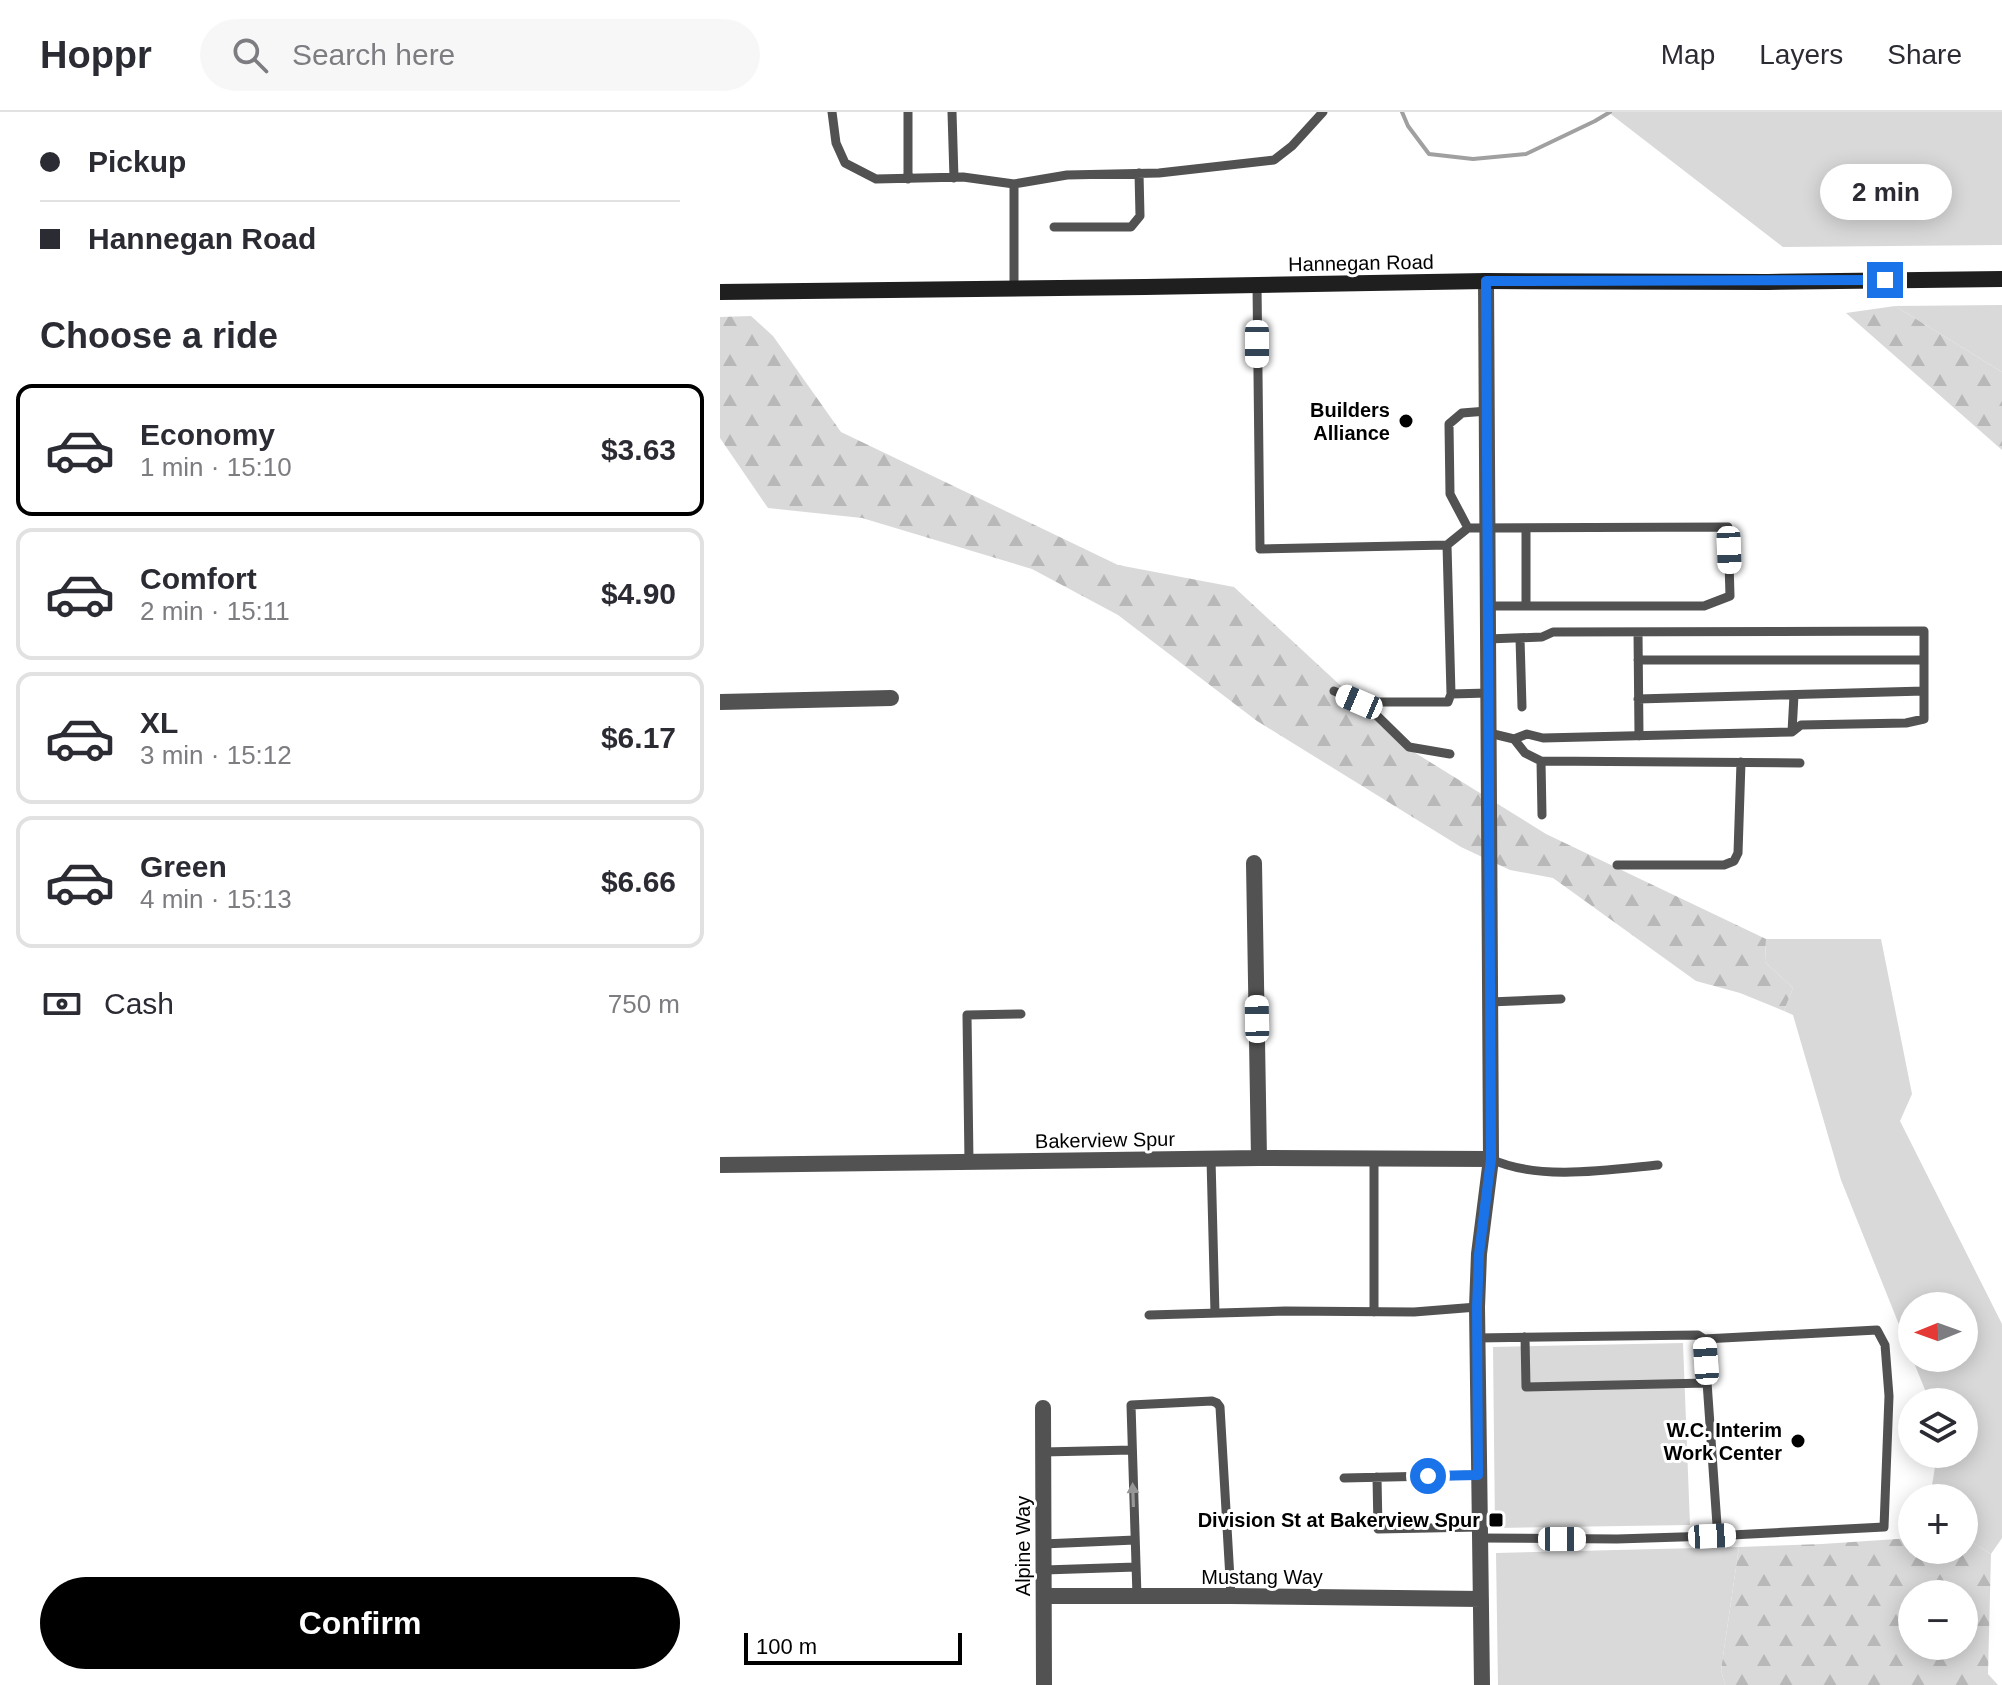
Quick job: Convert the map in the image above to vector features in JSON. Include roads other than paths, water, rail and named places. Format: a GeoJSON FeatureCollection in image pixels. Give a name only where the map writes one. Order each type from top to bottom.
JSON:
{"type":"FeatureCollection","features":[{"type":"Feature","properties":{"kind":"main road","name":"Hannegan Road"},"geometry":{"type":"LineString","coordinates":[[720,292],[1486,281],[2002,279]]}},
{"type":"Feature","properties":{"kind":"street"},"geometry":{"type":"LineString","coordinates":[[1482,1685],[1477,1307],[1479,1254],[1491,1159],[1486,281]]}},
{"type":"Feature","properties":{"kind":"street"},"geometry":{"type":"LineString","coordinates":[[720,702],[891,698]]}},
{"type":"Feature","properties":{"kind":"street"},"geometry":{"type":"LineString","coordinates":[[1254,863],[1259,1158]]}},
{"type":"Feature","properties":{"kind":"street","name":"Bakerview Spur"},"geometry":{"type":"LineString","coordinates":[[720,1165],[1259,1158],[1491,1159]]}},
{"type":"Feature","properties":{"kind":"street","name":"Alpine Way"},"geometry":{"type":"LineString","coordinates":[[1043,1408],[1044,1685]]}},
{"type":"Feature","properties":{"kind":"street","name":"Mustang Way"},"geometry":{"type":"LineString","coordinates":[[1044,1596],[1481,1599]]}},
{"type":"Feature","properties":{"kind":"lane"},"geometry":{"type":"LineString","coordinates":[[832,112],[836,143],[845,163],[876,179],[954,178],[1014,184],[1067,175],[1159,173],[1274,160],[1292,146],[1323,112]]}},
{"type":"Feature","properties":{"kind":"lane"},"geometry":{"type":"LineString","coordinates":[[908,112],[908,179]]}},
{"type":"Feature","properties":{"kind":"lane"},"geometry":{"type":"LineString","coordinates":[[952,112],[954,178]]}},
{"type":"Feature","properties":{"kind":"lane"},"geometry":{"type":"LineString","coordinates":[[1054,227],[1131,227],[1140,216],[1139,173]]}},
{"type":"Feature","properties":{"kind":"lane"},"geometry":{"type":"LineString","coordinates":[[1014,184],[1014,289]]}},
{"type":"Feature","properties":{"kind":"lane"},"geometry":{"type":"LineString","coordinates":[[1257,285],[1260,549],[1447,545],[1468,528],[1728,527],[1730,596],[1704,606],[1488,606]]}},
{"type":"Feature","properties":{"kind":"lane"},"geometry":{"type":"LineString","coordinates":[[1468,528],[1450,494],[1449,424],[1462,413],[1487,411]]}},
{"type":"Feature","properties":{"kind":"lane"},"geometry":{"type":"LineString","coordinates":[[1526,528],[1526,606]]}},
{"type":"Feature","properties":{"kind":"lane"},"geometry":{"type":"LineString","coordinates":[[1334,691],[1363,702],[1448,702],[1451,694],[1447,545]]}},
{"type":"Feature","properties":{"kind":"lane"},"geometry":{"type":"LineString","coordinates":[[1488,639],[1542,637],[1553,632],[1924,631],[1924,719],[1906,723],[1801,725],[1792,732],[1543,738],[1527,734],[1514,739],[1489,733]]}},
{"type":"Feature","properties":{"kind":"lane"},"geometry":{"type":"LineString","coordinates":[[1638,632],[1639,736]]}},
{"type":"Feature","properties":{"kind":"lane"},"geometry":{"type":"LineString","coordinates":[[1520,638],[1522,707]]}},
{"type":"Feature","properties":{"kind":"lane"},"geometry":{"type":"LineString","coordinates":[[1638,660],[1924,660]]}},
{"type":"Feature","properties":{"kind":"lane"},"geometry":{"type":"LineString","coordinates":[[1638,699],[1924,691]]}},
{"type":"Feature","properties":{"kind":"lane"},"geometry":{"type":"LineString","coordinates":[[1451,694],[1488,693]]}},
{"type":"Feature","properties":{"kind":"lane"},"geometry":{"type":"LineString","coordinates":[[1792,732],[1794,695]]}},
{"type":"Feature","properties":{"kind":"lane"},"geometry":{"type":"LineString","coordinates":[[1363,702],[1409,747],[1450,754]]}},
{"type":"Feature","properties":{"kind":"lane"},"geometry":{"type":"LineString","coordinates":[[1514,739],[1525,753],[1541,761],[1800,763]]}},
{"type":"Feature","properties":{"kind":"lane"},"geometry":{"type":"LineString","coordinates":[[1541,761],[1542,815]]}},
{"type":"Feature","properties":{"kind":"lane"},"geometry":{"type":"LineString","coordinates":[[1617,865],[1724,865],[1734,861],[1738,853],[1741,762]]}},
{"type":"Feature","properties":{"kind":"lane"},"geometry":{"type":"LineString","coordinates":[[1490,1002],[1561,999]]}},
{"type":"Feature","properties":{"kind":"lane"},"geometry":{"type":"LineString","coordinates":[[969,1162],[967,1015],[1021,1014]]}},
{"type":"Feature","properties":{"kind":"lane"},"geometry":{"type":"LineString","coordinates":[[1211,1159],[1215,1313]]}},
{"type":"Feature","properties":{"kind":"lane"},"geometry":{"type":"LineString","coordinates":[[1374,1159],[1374,1312]]}},
{"type":"Feature","properties":{"kind":"lane"},"geometry":{"type":"LineString","coordinates":[[1491,1159],[1504,1165],[1555,1171],[1658,1165]]}},
{"type":"Feature","properties":{"kind":"lane"},"geometry":{"type":"LineString","coordinates":[[1149,1315],[1414,1312],[1477,1307]]}},
{"type":"Feature","properties":{"kind":"lane"},"geometry":{"type":"LineString","coordinates":[[1377,1477],[1378,1529],[1617,1539],[1884,1527],[1889,1396],[1885,1345],[1877,1330],[1704,1339],[1698,1335],[1477,1338]]}},
{"type":"Feature","properties":{"kind":"lane"},"geometry":{"type":"LineString","coordinates":[[1525,1337],[1526,1387],[1707,1383]]}},
{"type":"Feature","properties":{"kind":"lane"},"geometry":{"type":"LineString","coordinates":[[1704,1339],[1717,1525],[1712,1536]]}},
{"type":"Feature","properties":{"kind":"lane"},"geometry":{"type":"LineString","coordinates":[[1137,1596],[1131,1405],[1212,1401],[1220,1407],[1231,1596]]}},
{"type":"Feature","properties":{"kind":"lane"},"geometry":{"type":"LineString","coordinates":[[1043,1452],[1132,1450]]}},
{"type":"Feature","properties":{"kind":"lane"},"geometry":{"type":"LineString","coordinates":[[1344,1478],[1478,1475]]}},
{"type":"Feature","properties":{"kind":"lane"},"geometry":{"type":"LineString","coordinates":[[1043,1544],[1135,1540]]}},
{"type":"Feature","properties":{"kind":"lane"},"geometry":{"type":"LineString","coordinates":[[1044,1570],[1136,1567]]}},
{"type":"Feature","properties":{"kind":"waterway"},"geometry":{"type":"LineString","coordinates":[[1402,112],[1408,126],[1429,154],[1473,159],[1526,154],[1610,112]]}},
{"type":"Feature","properties":{"kind":"place","name":"Builders Alliance"},"geometry":{"type":"Point","coordinates":[1406,421]}},
{"type":"Feature","properties":{"kind":"place","name":"W.C. Interim Work Center"},"geometry":{"type":"Point","coordinates":[1798,1441]}},
{"type":"Feature","properties":{"kind":"place","name":"Division St at Bakerview Spur"},"geometry":{"type":"Point","coordinates":[1496,1520]}}]}
